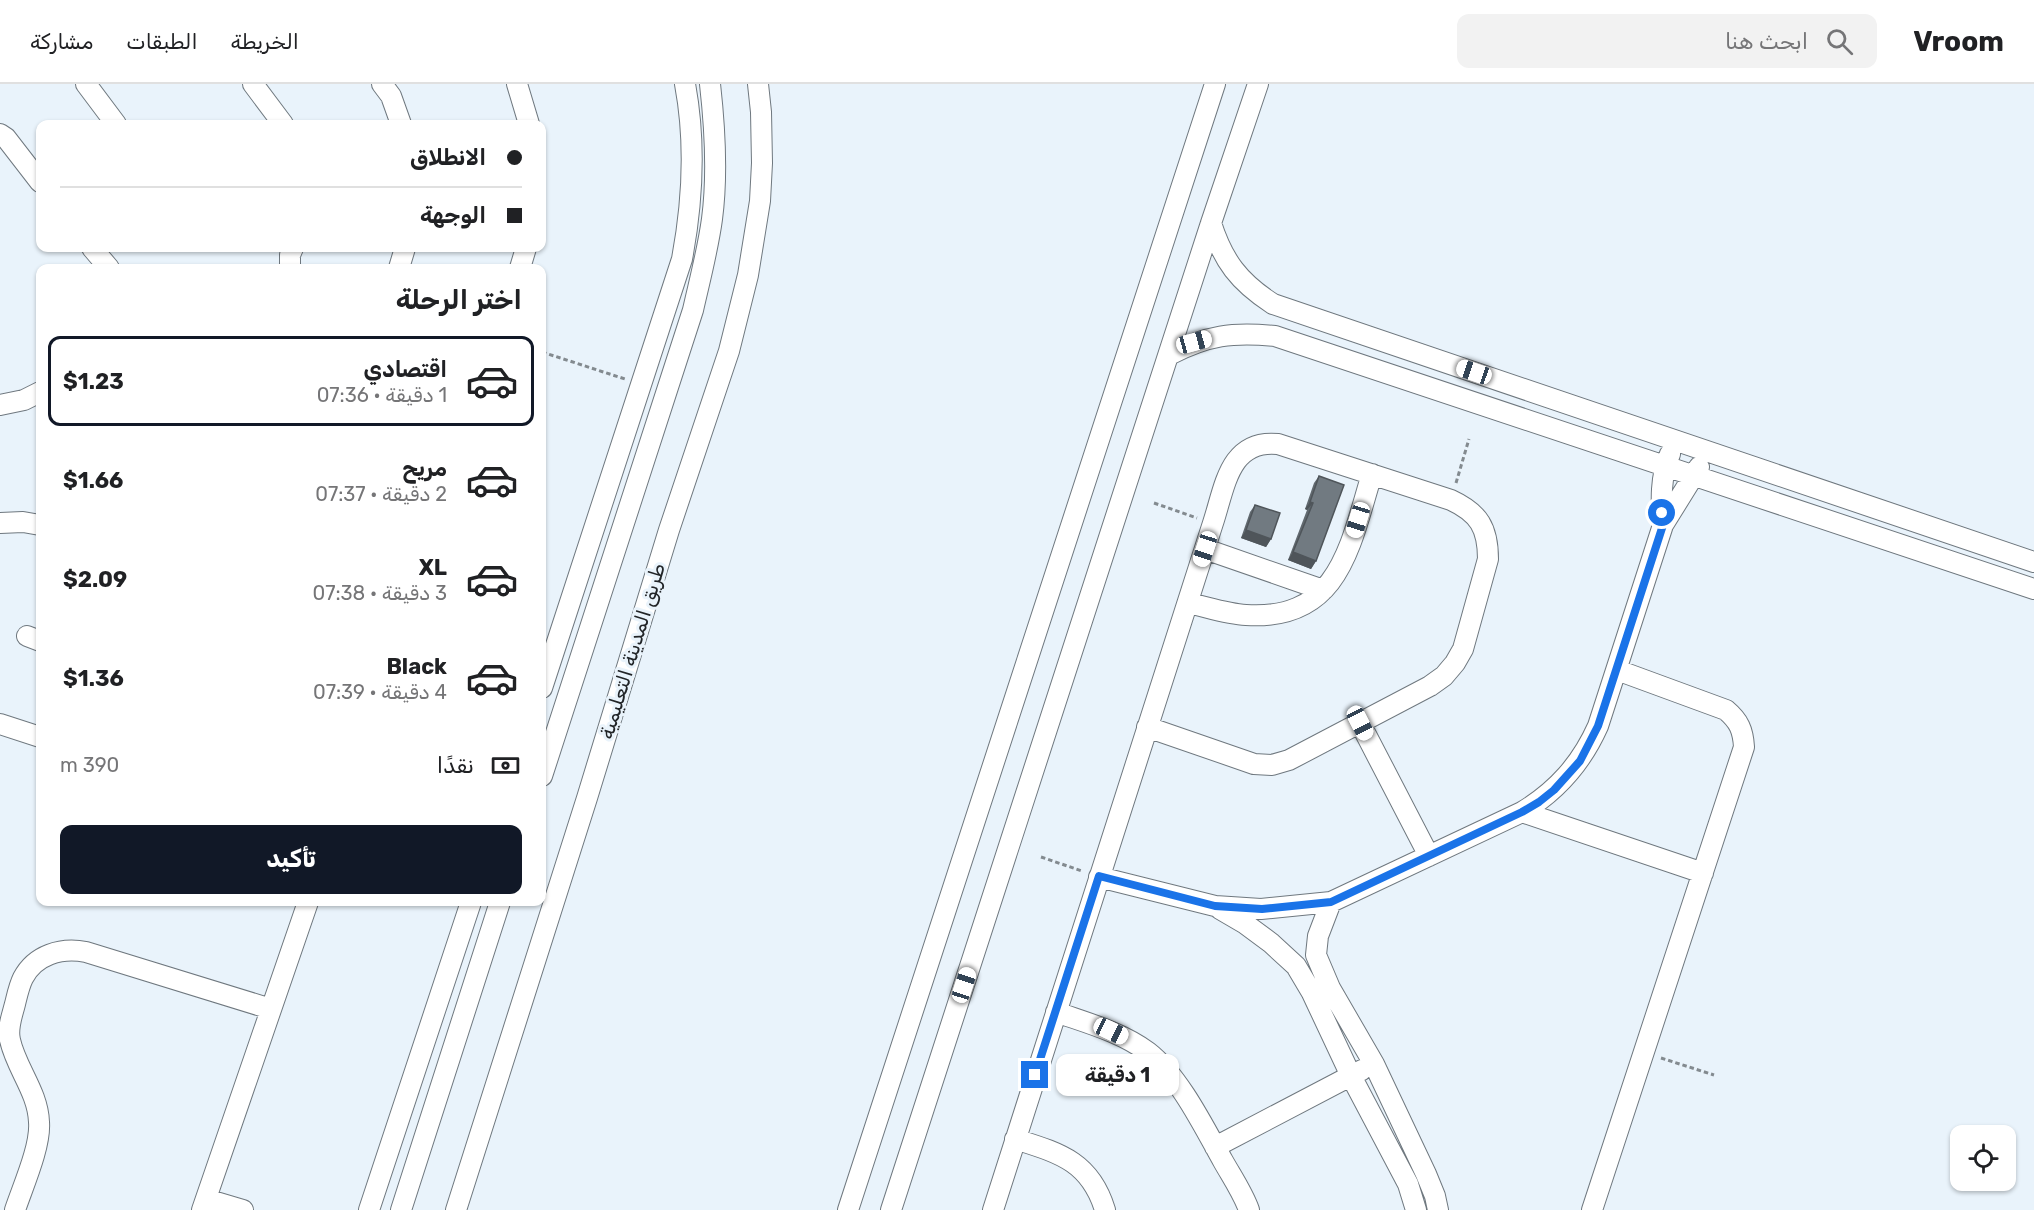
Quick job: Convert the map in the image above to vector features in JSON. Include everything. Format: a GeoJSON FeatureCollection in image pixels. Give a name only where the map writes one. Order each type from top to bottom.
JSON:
{"type":"FeatureCollection","features":[{"type":"Feature","properties":{"kind":"street"},"geometry":{"type":"LineString","coordinates":[[86,84],[113,120]]}},
{"type":"Feature","properties":{"kind":"street"},"geometry":{"type":"LineString","coordinates":[[252,84],[280,120]]}},
{"type":"Feature","properties":{"kind":"street"},"geometry":{"type":"LineString","coordinates":[[382,84],[391,96],[400,120]]}},
{"type":"Feature","properties":{"kind":"street"},"geometry":{"type":"LineString","coordinates":[[517,84],[528,120]]}},
{"type":"Feature","properties":{"kind":"street"},"geometry":{"type":"LineString","coordinates":[[546,676],[674,286],[687,231],[691,202],[692,145],[685,84]]}},
{"type":"Feature","properties":{"kind":"street"},"geometry":{"type":"LineString","coordinates":[[546,764],[693,310],[705,261],[716,171],[710,84]]}},
{"type":"Feature","properties":{"kind":"street","name":"طريق المدينة التعليمية"},"geometry":{"type":"LineString","coordinates":[[547,901],[729,351],[748,275],[761,191],[762,153],[758,84]]}},
{"type":"Feature","properties":{"kind":"street"},"geometry":{"type":"LineString","coordinates":[[848,1210],[1215,84]]}},
{"type":"Feature","properties":{"kind":"street"},"geometry":{"type":"LineString","coordinates":[[891,1210],[1258,84]]}},
{"type":"Feature","properties":{"kind":"street"},"geometry":{"type":"LineString","coordinates":[[0,134],[6,138],[36,177]]}},
{"type":"Feature","properties":{"kind":"street"},"geometry":{"type":"LineString","coordinates":[[1211,223],[1217,243],[1227,261],[1247,285],[1273,304],[2034,562]]}},
{"type":"Feature","properties":{"kind":"street"},"geometry":{"type":"LineString","coordinates":[[1169,355],[1194,342],[1220,335],[1248,333],[1275,336],[2034,589]]}},
{"type":"Feature","properties":{"kind":"street"},"geometry":{"type":"LineString","coordinates":[[0,405],[24,400],[36,394]]}},
{"type":"Feature","properties":{"kind":"street"},"geometry":{"type":"LineString","coordinates":[[1663,525],[1661,500],[1665,466],[1675,441]]}},
{"type":"Feature","properties":{"kind":"street"},"geometry":{"type":"LineString","coordinates":[[993,1210],[1099,876],[1147,727],[1188,603],[1213,523],[1237,458],[1256,446],[1267,443],[1278,444],[1451,500],[1465,506],[1476,516],[1484,529],[1488,543],[1488,559],[1462,649],[1455,663],[1444,676],[1430,686],[1289,760],[1272,765],[1254,764],[1147,727]]}},
{"type":"Feature","properties":{"kind":"street"},"geometry":{"type":"LineString","coordinates":[[1099,876],[1215,906],[1262,909],[1331,902],[1522,812],[1554,790],[1580,761],[1598,726],[1663,525],[1683,491],[1695,476],[1706,451]]}},
{"type":"Feature","properties":{"kind":"street"},"geometry":{"type":"LineString","coordinates":[[1188,603],[1243,615],[1264,616],[1286,612],[1306,603],[1336,576],[1345,560],[1372,474]]}},
{"type":"Feature","properties":{"kind":"street"},"geometry":{"type":"LineString","coordinates":[[0,523],[23,522],[36,524]]}},
{"type":"Feature","properties":{"kind":"street"},"geometry":{"type":"LineString","coordinates":[[1205,549],[1323,590]]}},
{"type":"Feature","properties":{"kind":"street"},"geometry":{"type":"LineString","coordinates":[[1592,1210],[1744,747],[1743,733],[1737,720],[1726,710],[1617,670]]}},
{"type":"Feature","properties":{"kind":"street"},"geometry":{"type":"LineString","coordinates":[[1360,723],[1429,856]]}},
{"type":"Feature","properties":{"kind":"street"},"geometry":{"type":"LineString","coordinates":[[0,724],[36,736]]}},
{"type":"Feature","properties":{"kind":"street"},"geometry":{"type":"LineString","coordinates":[[1522,812],[1703,873]]}},
{"type":"Feature","properties":{"kind":"street"},"geometry":{"type":"LineString","coordinates":[[1331,902],[1318,936],[1316,955],[1330,988],[1374,1064],[1426,1174],[1438,1210]]}},
{"type":"Feature","properties":{"kind":"street"},"geometry":{"type":"LineString","coordinates":[[243,1210],[204,1205],[307,906]]}},
{"type":"Feature","properties":{"kind":"street"},"geometry":{"type":"LineString","coordinates":[[369,1210],[470,906]]}},
{"type":"Feature","properties":{"kind":"street"},"geometry":{"type":"LineString","coordinates":[[401,1210],[499,906]]}},
{"type":"Feature","properties":{"kind":"street","name":"طريق المدينة التعليمية"},"geometry":{"type":"LineString","coordinates":[[456,1210],[546,906]]}},
{"type":"Feature","properties":{"kind":"street"},"geometry":{"type":"LineString","coordinates":[[1215,906],[1244,923],[1296,966],[1312,993],[1351,1076],[1408,1184],[1416,1210]]}},
{"type":"Feature","properties":{"kind":"street"},"geometry":{"type":"LineString","coordinates":[[15,1210],[40,1125],[36,1105],[11,1044],[9,1026],[21,980],[40,959],[49,954],[67,950],[86,952],[271,1009]]}},
{"type":"Feature","properties":{"kind":"street"},"geometry":{"type":"LineString","coordinates":[[1056,1012],[1111,1031],[1131,1041],[1165,1068],[1179,1086],[1249,1210]]}},
{"type":"Feature","properties":{"kind":"street"},"geometry":{"type":"LineString","coordinates":[[1215,1147],[1374,1064]]}},
{"type":"Feature","properties":{"kind":"street"},"geometry":{"type":"LineString","coordinates":[[1015,1139],[1054,1151],[1083,1170],[1105,1210]]}},
{"type":"Feature","properties":{"kind":"path"},"geometry":{"type":"LineString","coordinates":[[546,353],[642,384]]}},
{"type":"Feature","properties":{"kind":"path"},"geometry":{"type":"LineString","coordinates":[[1451,500],[1469,439]]}},
{"type":"Feature","properties":{"kind":"path"},"geometry":{"type":"LineString","coordinates":[[1154,504],[1213,523]]}},
{"type":"Feature","properties":{"kind":"path"},"geometry":{"type":"LineString","coordinates":[[1041,857],[1099,876]]}},
{"type":"Feature","properties":{"kind":"path"},"geometry":{"type":"LineString","coordinates":[[1645,1053],[1714,1075]]}},
{"type":"Feature","properties":{"kind":"building"},"geometry":{"type":"Polygon","coordinates":[[[1319,476],[1344,485],[1316,561],[1293,552],[1313,503],[1310,502],[1319,476]]]}},
{"type":"Feature","properties":{"kind":"building"},"geometry":{"type":"Polygon","coordinates":[[[1255,505],[1280,513],[1271,539],[1246,530],[1255,505]]]}},
{"type":"Feature","properties":{"kind":"route"},"geometry":{"type":"LineString","coordinates":[[1035,1075],[1099,876],[1215,906],[1262,909],[1331,902],[1522,812],[1554,790],[1580,761],[1598,726],[1663,525],[1662,513]]}}]}
